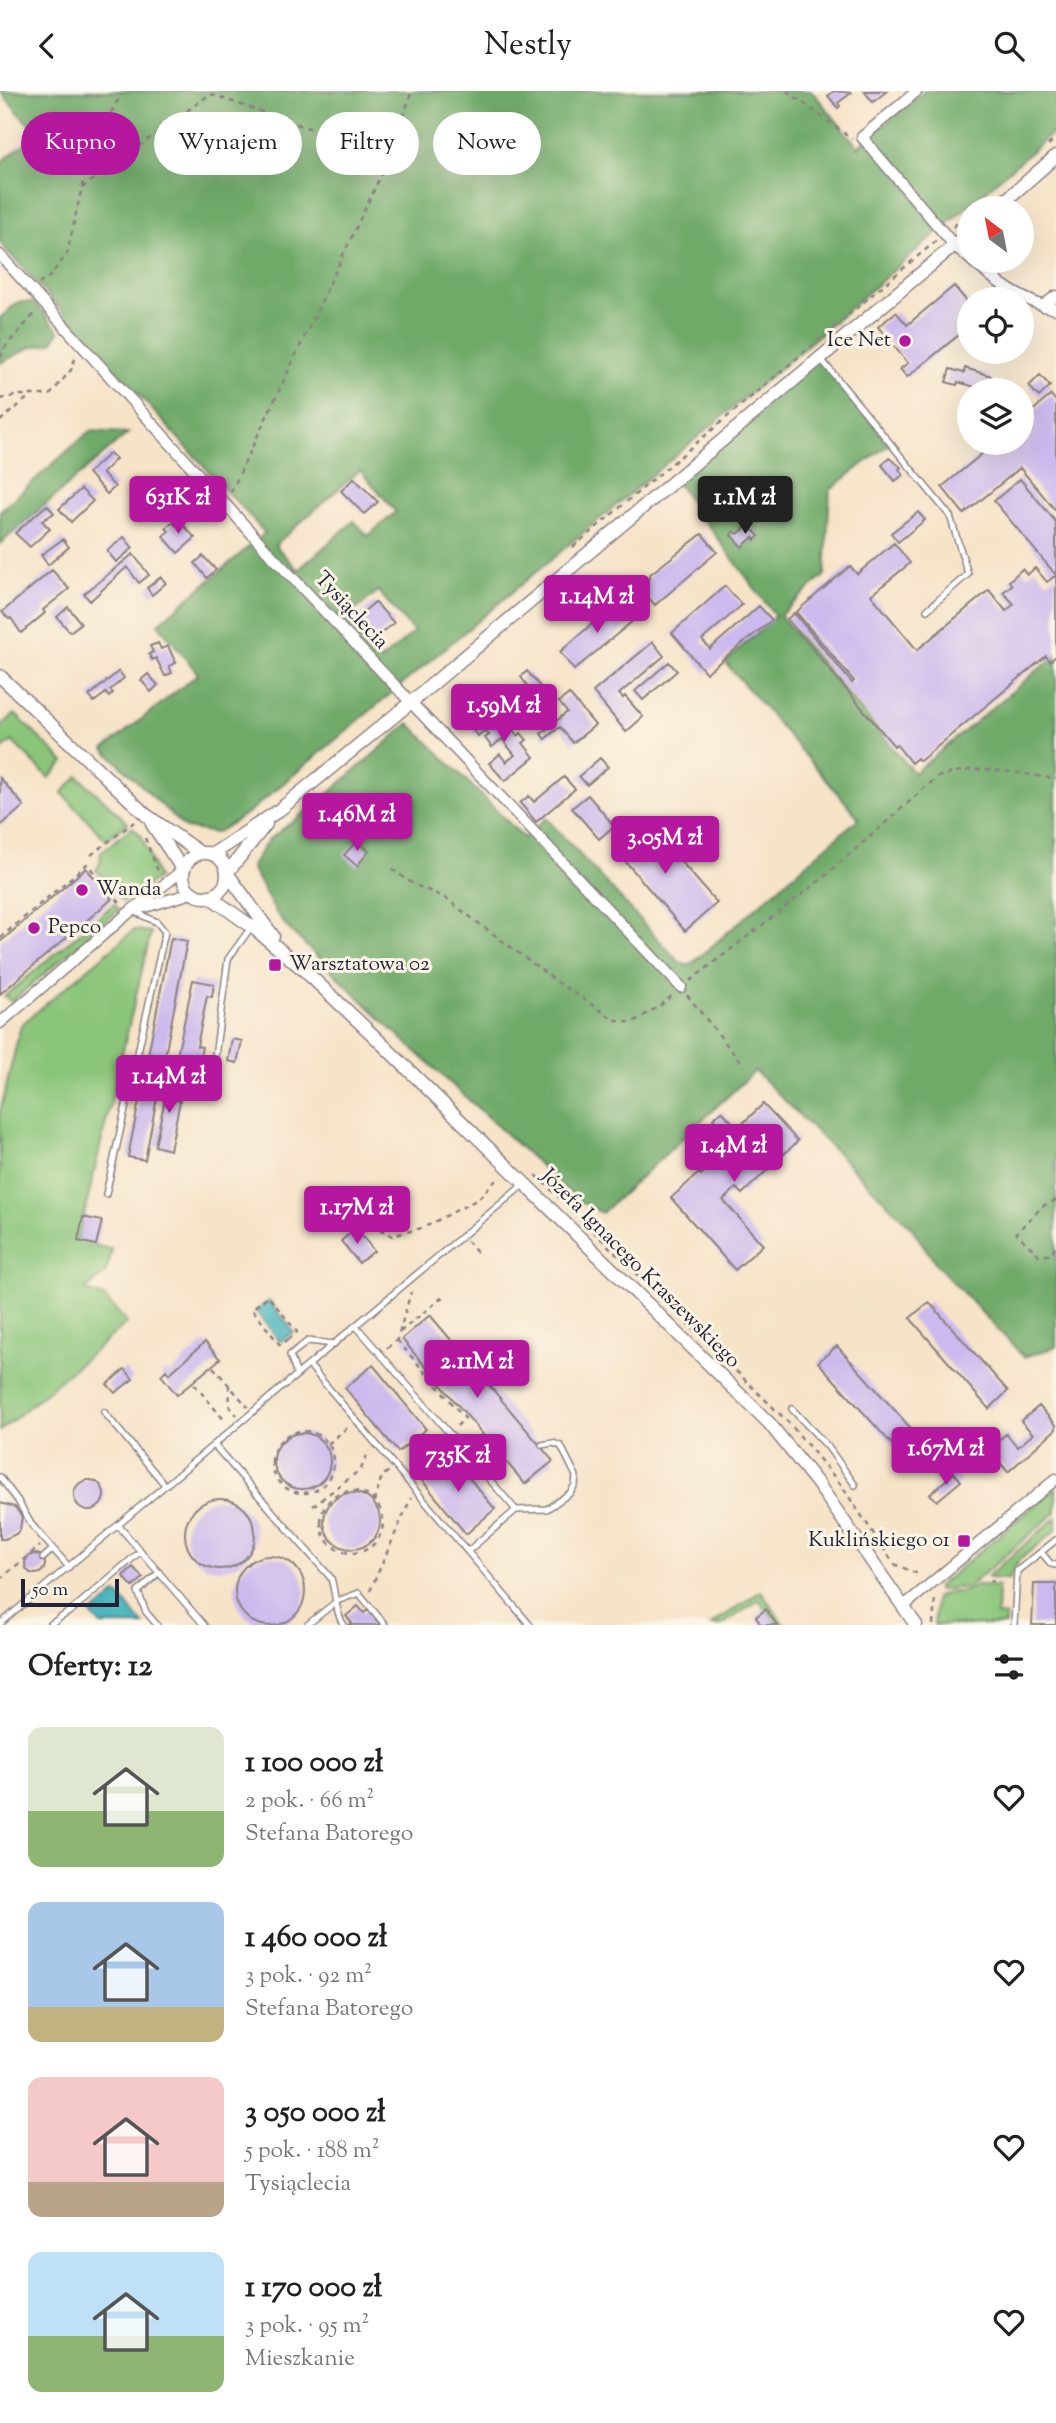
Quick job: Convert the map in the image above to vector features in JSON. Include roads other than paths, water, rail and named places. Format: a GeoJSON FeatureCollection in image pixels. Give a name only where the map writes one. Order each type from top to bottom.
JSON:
{"type":"FeatureCollection","features":[{"type":"Feature","properties":{"kind":"street"},"geometry":{"type":"LineString","coordinates":[[917,91],[862,137],[957,248]]}},
{"type":"Feature","properties":{"kind":"street"},"geometry":{"type":"LineString","coordinates":[[1011,196],[1056,156]]}},
{"type":"Feature","properties":{"kind":"street"},"geometry":{"type":"LineString","coordinates":[[0,1023],[127,908],[183,870],[189,859],[206,854],[278,811],[957,243]]}},
{"type":"Feature","properties":{"kind":"street","name":"Tysiąclecia"},"geometry":{"type":"LineString","coordinates":[[0,255],[410,703],[681,987]]}},
{"type":"Feature","properties":{"kind":"street"},"geometry":{"type":"LineString","coordinates":[[986,273],[1003,287],[1043,306],[1056,309]]}},
{"type":"Feature","properties":{"kind":"street"},"geometry":{"type":"LineString","coordinates":[[1043,306],[1056,296]]}},
{"type":"Feature","properties":{"kind":"street"},"geometry":{"type":"LineString","coordinates":[[0,676],[146,815],[206,854],[222,861],[226,879],[220,890],[209,896],[192,893],[184,883],[183,870],[146,815]]}},
{"type":"Feature","properties":{"kind":"street"},"geometry":{"type":"LineString","coordinates":[[226,873],[278,811]]}},
{"type":"Feature","properties":{"kind":"street","name":"Józefa Ignacego Kraszewskiego"},"geometry":{"type":"LineString","coordinates":[[226,873],[264,925],[304,970]]}},
{"type":"Feature","properties":{"kind":"street"},"geometry":{"type":"LineString","coordinates":[[127,908],[192,893]]}},
{"type":"Feature","properties":{"kind":"street","name":"Józefa Ignacego Kraszewskiego"},"geometry":{"type":"LineString","coordinates":[[209,896],[252,926],[304,970],[526,1183],[769,1423],[818,1484],[916,1625]]}},
{"type":"Feature","properties":{"kind":"street"},"geometry":{"type":"LineString","coordinates":[[904,1606],[1056,1479]]}},
{"type":"Feature","properties":{"kind":"lane"},"geometry":{"type":"LineString","coordinates":[[819,357],[950,516],[968,574],[927,610]]}},
{"type":"Feature","properties":{"kind":"lane"},"geometry":{"type":"LineString","coordinates":[[106,1194],[165,933],[157,922],[127,908]]}},
{"type":"Feature","properties":{"kind":"lane"},"geometry":{"type":"LineString","coordinates":[[213,1071],[228,960],[252,926]]}},
{"type":"Feature","properties":{"kind":"lane"},"geometry":{"type":"LineString","coordinates":[[1,1621],[526,1183]]}},
{"type":"Feature","properties":{"kind":"lane"},"geometry":{"type":"LineString","coordinates":[[356,1326],[516,1510]]}},
{"type":"Feature","properties":{"kind":"lane"},"geometry":{"type":"LineString","coordinates":[[297,1375],[290,1355],[297,1349],[309,1341],[334,1344]]}},
{"type":"Feature","properties":{"kind":"lane"},"geometry":{"type":"LineString","coordinates":[[309,1365],[530,1625]]}},
{"type":"Feature","properties":{"kind":"lane"},"geometry":{"type":"LineString","coordinates":[[792,1409],[828,1447],[855,1485]]}},
{"type":"Feature","properties":{"kind":"lane"},"geometry":{"type":"LineString","coordinates":[[104,1412],[166,1485]]}},
{"type":"Feature","properties":{"kind":"lane"},"geometry":{"type":"LineString","coordinates":[[468,1551],[516,1510],[547,1509],[570,1493],[576,1476],[561,1446],[553,1443],[542,1445]]}},
{"type":"Feature","properties":{"kind":"lane"},"geometry":{"type":"LineString","coordinates":[[214,1445],[331,1578],[339,1619],[344,1625]]}},
{"type":"Feature","properties":{"kind":"lane"},"geometry":{"type":"LineString","coordinates":[[0,1477],[31,1524],[69,1567]]}},
{"type":"Feature","properties":{"kind":"lane"},"geometry":{"type":"LineString","coordinates":[[118,1525],[204,1625]]}},
{"type":"Feature","properties":{"kind":"lane"},"geometry":{"type":"LineString","coordinates":[[1014,1625],[1016,1573],[1056,1540]]}},
{"type":"Feature","properties":{"kind":"lane"},"geometry":{"type":"LineString","coordinates":[[43,1558],[53,1549]]}},
{"type":"Feature","properties":{"kind":"lane"},"geometry":{"type":"LineString","coordinates":[[49,1625],[72,1610],[141,1551]]}},
{"type":"Feature","properties":{"kind":"lane"},"geometry":{"type":"LineString","coordinates":[[1041,1552],[1051,1564],[1056,1565]]}},
{"type":"Feature","properties":{"kind":"lane"},"geometry":{"type":"LineString","coordinates":[[158,1625],[146,1612],[138,1592],[159,1572]]}},
{"type":"Feature","properties":{"kind":"lane"},"geometry":{"type":"LineString","coordinates":[[307,1625],[337,1601],[359,1594],[386,1625]]}},
{"type":"Feature","properties":{"kind":"water"},"geometry":{"type":"Polygon","coordinates":[[[269,1301],[294,1332],[280,1342],[256,1311],[269,1301]]]}},
{"type":"Feature","properties":{"kind":"water"},"geometry":{"type":"Polygon","coordinates":[[[117,1593],[144,1625],[101,1625],[91,1614],[117,1593]]]}},
{"type":"Feature","properties":{"kind":"place","name":"Ice Net"},"geometry":{"type":"Point","coordinates":[905,341]}},
{"type":"Feature","properties":{"kind":"place","name":"Wanda"},"geometry":{"type":"Point","coordinates":[82,890]}},
{"type":"Feature","properties":{"kind":"place","name":"Pepco"},"geometry":{"type":"Point","coordinates":[34,928]}},
{"type":"Feature","properties":{"kind":"place","name":"Warsztatowa 02"},"geometry":{"type":"Point","coordinates":[275,965]}},
{"type":"Feature","properties":{"kind":"place","name":"Kuklińskiego 01"},"geometry":{"type":"Point","coordinates":[964,1541]}}]}
